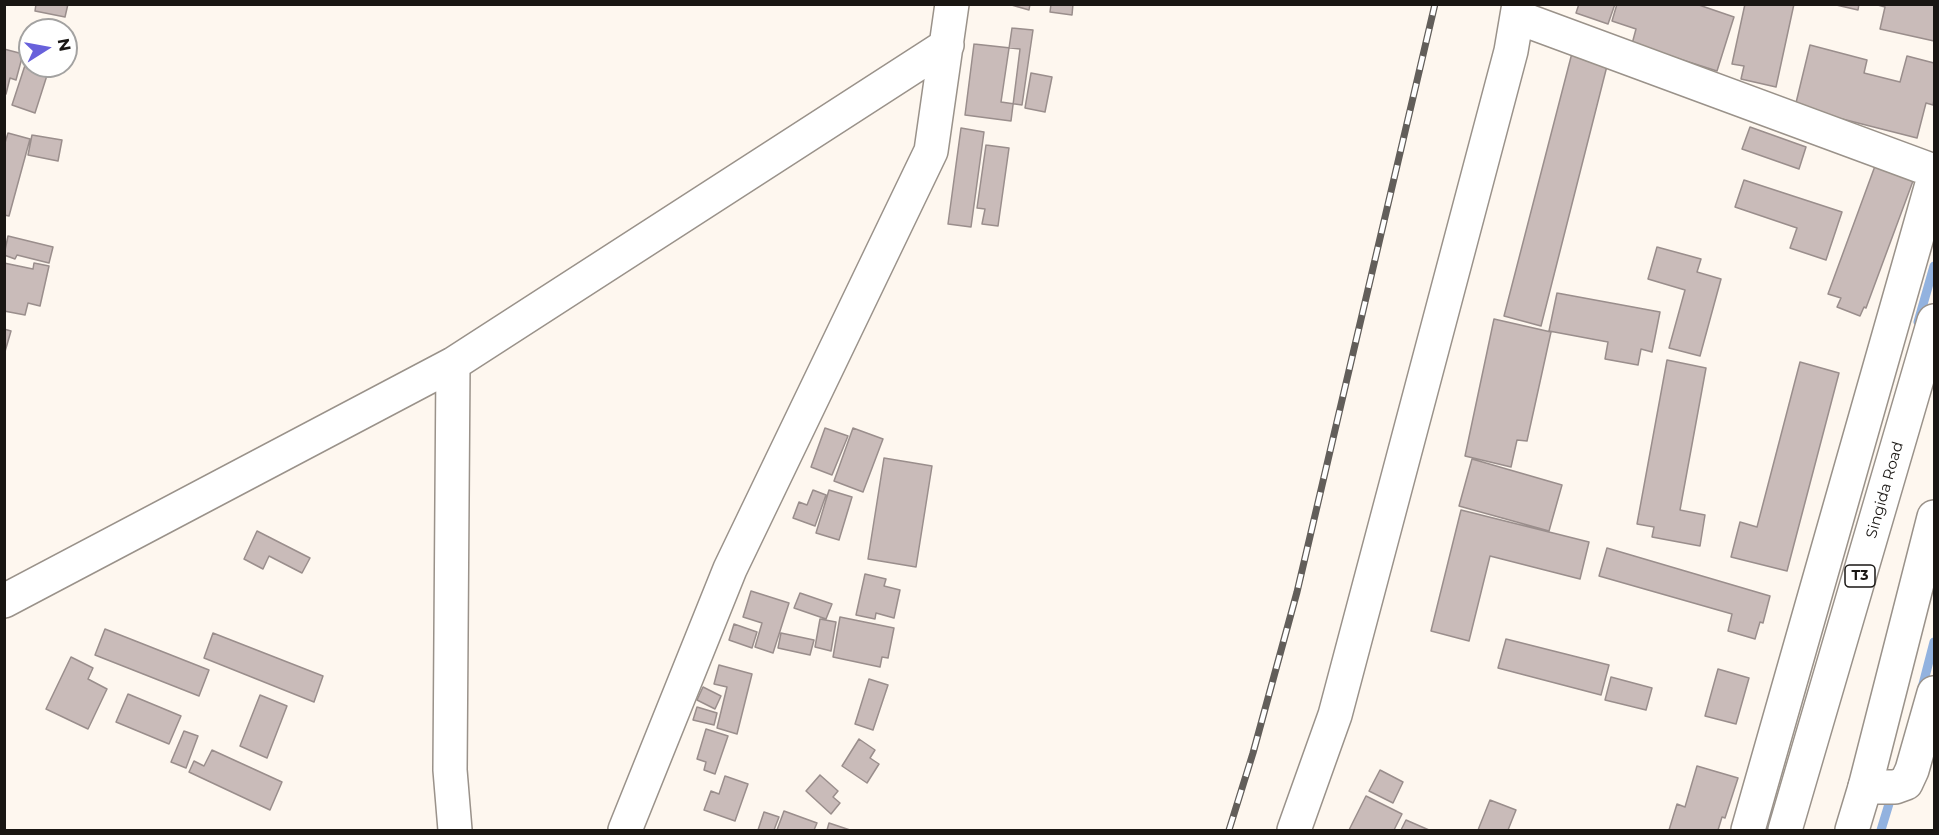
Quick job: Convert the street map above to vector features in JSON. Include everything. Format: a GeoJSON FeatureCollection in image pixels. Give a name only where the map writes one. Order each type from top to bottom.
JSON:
{"type":"FeatureCollection","features":[{"type":"Feature","properties":{"kind":"main road"},"geometry":{"type":"LineString","coordinates":[[625,831],[730,569],[931,151],[952,4]]}},
{"type":"Feature","properties":{"kind":"main road"},"geometry":{"type":"LineString","coordinates":[[1294,831],[1335,715],[1511,51],[1518,11],[1935,171]]}},
{"type":"Feature","properties":{"kind":"main road"},"geometry":{"type":"LineString","coordinates":[[4,601],[453,364],[947,45]]}},
{"type":"Feature","properties":{"kind":"main road"},"geometry":{"type":"LineString","coordinates":[[1748,831],[1935,177]]}},
{"type":"Feature","properties":{"kind":"main road","name":"Singida Road"},"geometry":{"type":"LineString","coordinates":[[1785,831],[1935,321]]}},
{"type":"Feature","properties":{"kind":"main road"},"geometry":{"type":"LineString","coordinates":[[453,364],[450,770],[455,831]]}},
{"type":"Feature","properties":{"kind":"main road"},"geometry":{"type":"LineString","coordinates":[[1852,831],[1935,517]]}},
{"type":"Feature","properties":{"kind":"main road"},"geometry":{"type":"LineString","coordinates":[[1865,787],[1895,787],[1906,783],[1935,693]]}},
{"type":"Feature","properties":{"kind":"building"},"geometry":{"type":"Polygon","coordinates":[[[36,4],[68,4],[65,17],[35,11],[36,4]]]}},
{"type":"Feature","properties":{"kind":"building"},"geometry":{"type":"Polygon","coordinates":[[[1008,4],[1030,4],[1029,10],[1008,4]]]}},
{"type":"Feature","properties":{"kind":"building"},"geometry":{"type":"Polygon","coordinates":[[[1051,4],[1073,4],[1072,15],[1050,12],[1051,4]]]}},
{"type":"Feature","properties":{"kind":"building"},"geometry":{"type":"Polygon","coordinates":[[[1579,4],[1615,4],[1608,24],[1576,13],[1579,4]]]}},
{"type":"Feature","properties":{"kind":"building"},"geometry":{"type":"Polygon","coordinates":[[[1617,4],[1696,4],[1734,17],[1717,71],[1632,44],[1636,29],[1612,21],[1617,4]]]}},
{"type":"Feature","properties":{"kind":"building"},"geometry":{"type":"Polygon","coordinates":[[[1745,4],[1794,4],[1776,87],[1741,79],[1744,66],[1732,64],[1745,4]]]}},
{"type":"Feature","properties":{"kind":"building"},"geometry":{"type":"Polygon","coordinates":[[[1832,4],[1859,4],[1858,10],[1832,4]]]}},
{"type":"Feature","properties":{"kind":"building"},"geometry":{"type":"Polygon","coordinates":[[[1874,4],[1934,4],[1934,41],[1880,29],[1885,7],[1874,4]]]}},
{"type":"Feature","properties":{"kind":"building"},"geometry":{"type":"Polygon","coordinates":[[[1012,28],[1033,30],[1022,105],[1001,102],[1012,28]]]}},
{"type":"Feature","properties":{"kind":"building"},"geometry":{"type":"Polygon","coordinates":[[[974,44],[1020,49],[1011,121],[965,115],[974,44]]]}},
{"type":"Feature","properties":{"kind":"building"},"geometry":{"type":"Polygon","coordinates":[[[1810,45],[1867,60],[1864,73],[1900,82],[1907,56],[1934,63],[1933,105],[1926,103],[1917,138],[1795,107],[1810,45]]]}},
{"type":"Feature","properties":{"kind":"building"},"geometry":{"type":"Polygon","coordinates":[[[4,49],[18,53],[18,73],[16,80],[10,78],[6,94],[4,94],[4,49]]]}},
{"type":"Feature","properties":{"kind":"building"},"geometry":{"type":"Polygon","coordinates":[[[1572,53],[1608,62],[1541,326],[1504,316],[1572,53]]]}},
{"type":"Feature","properties":{"kind":"building"},"geometry":{"type":"Polygon","coordinates":[[[1031,73],[1052,77],[1045,112],[1025,108],[1031,73]]]}},
{"type":"Feature","properties":{"kind":"building"},"geometry":{"type":"Polygon","coordinates":[[[21,78],[46,78],[35,113],[12,105],[21,78]]]}},
{"type":"Feature","properties":{"kind":"building"},"geometry":{"type":"Polygon","coordinates":[[[1750,127],[1806,147],[1799,169],[1742,149],[1750,127]]]}},
{"type":"Feature","properties":{"kind":"building"},"geometry":{"type":"Polygon","coordinates":[[[961,128],[984,132],[971,227],[948,224],[961,128]]]}},
{"type":"Feature","properties":{"kind":"building"},"geometry":{"type":"Polygon","coordinates":[[[8,133],[30,139],[9,216],[4,215],[4,146],[8,133]]]}},
{"type":"Feature","properties":{"kind":"building"},"geometry":{"type":"Polygon","coordinates":[[[32,135],[62,140],[58,161],[28,155],[32,135]]]}},
{"type":"Feature","properties":{"kind":"building"},"geometry":{"type":"Polygon","coordinates":[[[986,145],[1009,148],[998,226],[982,224],[985,209],[977,208],[986,145]]]}},
{"type":"Feature","properties":{"kind":"building"},"geometry":{"type":"Polygon","coordinates":[[[1875,166],[1913,181],[1866,308],[1864,307],[1860,316],[1837,307],[1841,298],[1828,294],[1875,166]]]}},
{"type":"Feature","properties":{"kind":"building"},"geometry":{"type":"Polygon","coordinates":[[[1744,180],[1842,212],[1826,260],[1790,248],[1797,228],[1735,207],[1744,180]]]}},
{"type":"Feature","properties":{"kind":"building"},"geometry":{"type":"Polygon","coordinates":[[[8,236],[53,247],[49,263],[17,255],[15,259],[4,255],[8,236]]]}},
{"type":"Feature","properties":{"kind":"building"},"geometry":{"type":"Polygon","coordinates":[[[1657,247],[1701,259],[1697,272],[1721,279],[1700,356],[1669,348],[1685,290],[1648,279],[1657,247]]]}},
{"type":"Feature","properties":{"kind":"building"},"geometry":{"type":"Polygon","coordinates":[[[4,263],[33,269],[34,263],[49,266],[40,306],[28,303],[25,315],[4,311],[4,263]]]}},
{"type":"Feature","properties":{"kind":"building"},"geometry":{"type":"Polygon","coordinates":[[[1557,293],[1660,312],[1652,352],[1641,349],[1638,365],[1605,359],[1608,342],[1549,331],[1557,293]]]}},
{"type":"Feature","properties":{"kind":"building"},"geometry":{"type":"Polygon","coordinates":[[[1494,319],[1551,332],[1527,441],[1517,440],[1511,467],[1465,456],[1494,319]]]}},
{"type":"Feature","properties":{"kind":"building"},"geometry":{"type":"Polygon","coordinates":[[[4,329],[11,331],[4,355],[4,329]]]}},
{"type":"Feature","properties":{"kind":"building"},"geometry":{"type":"Polygon","coordinates":[[[1667,360],[1706,368],[1680,510],[1705,515],[1700,546],[1652,537],[1654,527],[1637,524],[1667,360]]]}},
{"type":"Feature","properties":{"kind":"building"},"geometry":{"type":"Polygon","coordinates":[[[1800,362],[1839,373],[1787,571],[1731,557],[1740,522],[1757,527],[1800,362]]]}},
{"type":"Feature","properties":{"kind":"building"},"geometry":{"type":"Polygon","coordinates":[[[825,428],[848,436],[832,475],[811,467],[825,428]]]}},
{"type":"Feature","properties":{"kind":"building"},"geometry":{"type":"Polygon","coordinates":[[[853,428],[883,439],[863,492],[834,481],[853,428]]]}},
{"type":"Feature","properties":{"kind":"building"},"geometry":{"type":"Polygon","coordinates":[[[884,458],[932,466],[916,567],[868,559],[884,458]]]}},
{"type":"Feature","properties":{"kind":"building"},"geometry":{"type":"Polygon","coordinates":[[[1472,459],[1562,485],[1549,531],[1459,506],[1472,459]]]}},
{"type":"Feature","properties":{"kind":"building"},"geometry":{"type":"Polygon","coordinates":[[[813,490],[826,495],[815,526],[793,518],[799,502],[807,505],[813,490]]]}},
{"type":"Feature","properties":{"kind":"building"},"geometry":{"type":"Polygon","coordinates":[[[829,490],[852,497],[839,540],[816,533],[829,490]]]}},
{"type":"Feature","properties":{"kind":"building"},"geometry":{"type":"Polygon","coordinates":[[[1461,510],[1589,542],[1580,579],[1490,556],[1469,641],[1431,631],[1461,510]]]}},
{"type":"Feature","properties":{"kind":"building"},"geometry":{"type":"Polygon","coordinates":[[[257,531],[310,558],[302,573],[269,556],[263,569],[244,559],[257,531]]]}},
{"type":"Feature","properties":{"kind":"building"},"geometry":{"type":"Polygon","coordinates":[[[1607,548],[1770,596],[1763,623],[1760,622],[1755,639],[1728,631],[1732,614],[1599,576],[1607,548]]]}},
{"type":"Feature","properties":{"kind":"building"},"geometry":{"type":"Polygon","coordinates":[[[865,574],[886,579],[884,586],[900,590],[894,618],[876,613],[875,619],[856,615],[865,574]]]}},
{"type":"Feature","properties":{"kind":"building"},"geometry":{"type":"Polygon","coordinates":[[[751,591],[789,603],[773,653],[755,647],[762,623],[743,617],[751,591]]]}},
{"type":"Feature","properties":{"kind":"building"},"geometry":{"type":"Polygon","coordinates":[[[800,593],[832,604],[826,619],[794,608],[800,593]]]}},
{"type":"Feature","properties":{"kind":"building"},"geometry":{"type":"Polygon","coordinates":[[[840,617],[894,628],[888,658],[882,657],[880,667],[833,657],[840,617]]]}},
{"type":"Feature","properties":{"kind":"building"},"geometry":{"type":"Polygon","coordinates":[[[820,619],[836,622],[831,651],[815,647],[820,619]]]}},
{"type":"Feature","properties":{"kind":"building"},"geometry":{"type":"Polygon","coordinates":[[[734,624],[757,632],[752,648],[729,640],[734,624]]]}},
{"type":"Feature","properties":{"kind":"building"},"geometry":{"type":"Polygon","coordinates":[[[105,629],[209,670],[199,696],[95,655],[105,629]]]}},
{"type":"Feature","properties":{"kind":"building"},"geometry":{"type":"Polygon","coordinates":[[[213,633],[323,676],[314,702],[204,658],[213,633]]]}},
{"type":"Feature","properties":{"kind":"building"},"geometry":{"type":"Polygon","coordinates":[[[781,633],[814,640],[810,655],[778,648],[781,633]]]}},
{"type":"Feature","properties":{"kind":"building"},"geometry":{"type":"Polygon","coordinates":[[[1506,639],[1609,665],[1601,695],[1498,668],[1506,639]]]}},
{"type":"Feature","properties":{"kind":"building"},"geometry":{"type":"Polygon","coordinates":[[[71,657],[93,668],[88,679],[107,689],[88,729],[46,709],[71,657]]]}},
{"type":"Feature","properties":{"kind":"building"},"geometry":{"type":"Polygon","coordinates":[[[719,665],[752,674],[737,734],[717,728],[727,687],[714,684],[719,665]]]}},
{"type":"Feature","properties":{"kind":"building"},"geometry":{"type":"Polygon","coordinates":[[[1718,669],[1749,678],[1736,724],[1705,716],[1718,669]]]}},
{"type":"Feature","properties":{"kind":"building"},"geometry":{"type":"Polygon","coordinates":[[[1611,677],[1652,688],[1646,710],[1605,700],[1611,677]]]}},
{"type":"Feature","properties":{"kind":"building"},"geometry":{"type":"Polygon","coordinates":[[[869,679],[888,685],[873,730],[855,724],[869,679]]]}},
{"type":"Feature","properties":{"kind":"building"},"geometry":{"type":"Polygon","coordinates":[[[703,687],[721,696],[715,709],[697,700],[703,687]]]}},
{"type":"Feature","properties":{"kind":"building"},"geometry":{"type":"Polygon","coordinates":[[[128,694],[181,716],[169,744],[116,722],[128,694]]]}},
{"type":"Feature","properties":{"kind":"building"},"geometry":{"type":"Polygon","coordinates":[[[260,695],[287,706],[267,758],[240,746],[260,695]]]}},
{"type":"Feature","properties":{"kind":"building"},"geometry":{"type":"Polygon","coordinates":[[[697,707],[717,713],[714,725],[693,720],[697,707]]]}},
{"type":"Feature","properties":{"kind":"building"},"geometry":{"type":"Polygon","coordinates":[[[706,729],[728,736],[715,774],[704,770],[706,762],[697,759],[706,729]]]}},
{"type":"Feature","properties":{"kind":"building"},"geometry":{"type":"Polygon","coordinates":[[[184,731],[198,736],[186,768],[171,762],[184,731]]]}},
{"type":"Feature","properties":{"kind":"building"},"geometry":{"type":"Polygon","coordinates":[[[859,739],[875,750],[870,758],[879,764],[867,783],[842,766],[859,739]]]}},
{"type":"Feature","properties":{"kind":"building"},"geometry":{"type":"Polygon","coordinates":[[[212,750],[282,782],[270,810],[189,772],[194,761],[204,766],[212,750]]]}},
{"type":"Feature","properties":{"kind":"building"},"geometry":{"type":"Polygon","coordinates":[[[1697,766],[1738,778],[1725,818],[1722,817],[1718,830],[1669,830],[1677,804],[1685,807],[1697,766]]]}},
{"type":"Feature","properties":{"kind":"building"},"geometry":{"type":"Polygon","coordinates":[[[1380,770],[1403,782],[1393,803],[1369,791],[1380,770]]]}},
{"type":"Feature","properties":{"kind":"building"},"geometry":{"type":"Polygon","coordinates":[[[820,775],[838,791],[833,797],[840,803],[831,814],[806,791],[820,775]]]}},
{"type":"Feature","properties":{"kind":"building"},"geometry":{"type":"Polygon","coordinates":[[[725,776],[748,784],[735,821],[704,810],[711,791],[719,794],[725,776]]]}},
{"type":"Feature","properties":{"kind":"building"},"geometry":{"type":"Polygon","coordinates":[[[1366,796],[1402,814],[1394,830],[1349,830],[1366,796]]]}},
{"type":"Feature","properties":{"kind":"building"},"geometry":{"type":"Polygon","coordinates":[[[1490,800],[1516,810],[1508,830],[1478,830],[1490,800]]]}},
{"type":"Feature","properties":{"kind":"building"},"geometry":{"type":"Polygon","coordinates":[[[784,811],[817,823],[814,830],[777,830],[784,811]]]}},
{"type":"Feature","properties":{"kind":"building"},"geometry":{"type":"Polygon","coordinates":[[[764,812],[779,817],[774,830],[758,830],[764,812]]]}},
{"type":"Feature","properties":{"kind":"building"},"geometry":{"type":"Polygon","coordinates":[[[1406,820],[1429,830],[1401,830],[1406,820]]]}},
{"type":"Feature","properties":{"kind":"building"},"geometry":{"type":"Polygon","coordinates":[[[829,823],[850,830],[827,830],[829,823]]]}},
{"type":"Feature","properties":{"kind":"waterway"},"geometry":{"type":"LineString","coordinates":[[1918,322],[1934,266]]}},
{"type":"Feature","properties":{"kind":"waterway"},"geometry":{"type":"LineString","coordinates":[[1921,692],[1934,642]]}},
{"type":"Feature","properties":{"kind":"waterway"},"geometry":{"type":"LineString","coordinates":[[1881,830],[1892,794]]}},
{"type":"Feature","properties":{"kind":"waterway"},"geometry":{"type":"LineString","coordinates":[[1767,830],[1774,813]]}},
{"type":"Feature","properties":{"kind":"railway"},"geometry":{"type":"LineString","coordinates":[[1229,830],[1253,753],[1297,592],[1435,4]]}}]}
